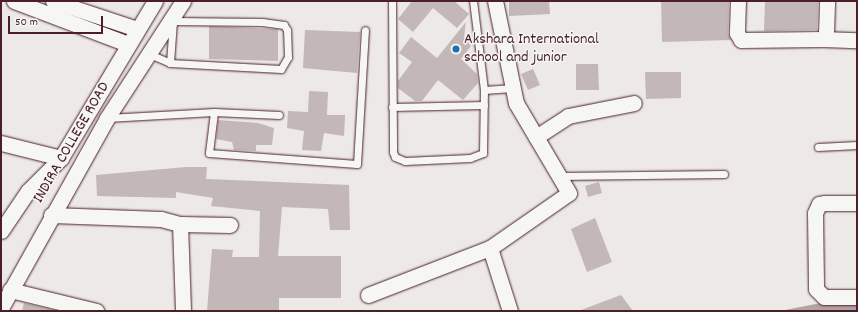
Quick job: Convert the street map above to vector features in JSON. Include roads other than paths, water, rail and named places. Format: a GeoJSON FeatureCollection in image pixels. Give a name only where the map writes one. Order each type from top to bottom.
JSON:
{"type":"FeatureCollection","features":[{"type":"Feature","properties":{"kind":"street"},"geometry":{"type":"LineString","coordinates":[[14,1],[128,44]]}},
{"type":"Feature","properties":{"kind":"street"},"geometry":{"type":"LineString","coordinates":[[53,1],[137,29]]}},
{"type":"Feature","properties":{"kind":"street","name":"INDIRA COLLEGE ROAD"},"geometry":{"type":"LineString","coordinates":[[1,231],[28,191],[61,158],[155,1]]}},
{"type":"Feature","properties":{"kind":"street","name":"INDIRA COLLEGE ROAD"},"geometry":{"type":"LineString","coordinates":[[1,308],[51,215],[107,118],[147,53],[183,1]]}},
{"type":"Feature","properties":{"kind":"street"},"geometry":{"type":"LineString","coordinates":[[368,295],[490,248],[569,194],[516,103],[496,1]]}},
{"type":"Feature","properties":{"kind":"street"},"geometry":{"type":"LineString","coordinates":[[738,1],[737,33],[741,40],[857,40]]}},
{"type":"Feature","properties":{"kind":"street"},"geometry":{"type":"LineString","coordinates":[[823,39],[826,34],[827,1]]}},
{"type":"Feature","properties":{"kind":"street"},"geometry":{"type":"LineString","coordinates":[[536,137],[568,116],[634,103]]}},
{"type":"Feature","properties":{"kind":"street"},"geometry":{"type":"LineString","coordinates":[[1,142],[61,158]]}},
{"type":"Feature","properties":{"kind":"street"},"geometry":{"type":"LineString","coordinates":[[857,203],[819,204],[815,212],[816,289],[824,297],[857,296]]}},
{"type":"Feature","properties":{"kind":"street"},"geometry":{"type":"LineString","coordinates":[[51,215],[162,219],[180,224],[230,224]]}},
{"type":"Feature","properties":{"kind":"street"},"geometry":{"type":"LineString","coordinates":[[180,224],[183,311]]}},
{"type":"Feature","properties":{"kind":"street"},"geometry":{"type":"LineString","coordinates":[[490,248],[510,311]]}},
{"type":"Feature","properties":{"kind":"street"},"geometry":{"type":"LineString","coordinates":[[10,290],[96,311]]}},
{"type":"Feature","properties":{"kind":"lane"},"geometry":{"type":"LineString","coordinates":[[392,1],[393,152],[395,157],[405,162],[470,158],[483,153],[484,90],[473,1]]}},
{"type":"Feature","properties":{"kind":"lane"},"geometry":{"type":"LineString","coordinates":[[147,53],[170,63],[281,69],[288,57],[287,30],[284,25],[262,22],[173,21],[170,63]]}},
{"type":"Feature","properties":{"kind":"lane"},"geometry":{"type":"LineString","coordinates":[[214,112],[209,153],[357,164],[365,30]]}},
{"type":"Feature","properties":{"kind":"lane"},"geometry":{"type":"LineString","coordinates":[[484,90],[513,88]]}},
{"type":"Feature","properties":{"kind":"lane"},"geometry":{"type":"LineString","coordinates":[[392,106],[484,105]]}},
{"type":"Feature","properties":{"kind":"lane"},"geometry":{"type":"LineString","coordinates":[[107,118],[214,112],[279,115]]}},
{"type":"Feature","properties":{"kind":"lane"},"geometry":{"type":"LineString","coordinates":[[818,147],[857,145]]}},
{"type":"Feature","properties":{"kind":"lane"},"geometry":{"type":"LineString","coordinates":[[558,176],[724,174]]}},
{"type":"Feature","properties":{"kind":"place","name":"Akshara International school and junior"},"geometry":{"type":"Point","coordinates":[456,49]}}]}
